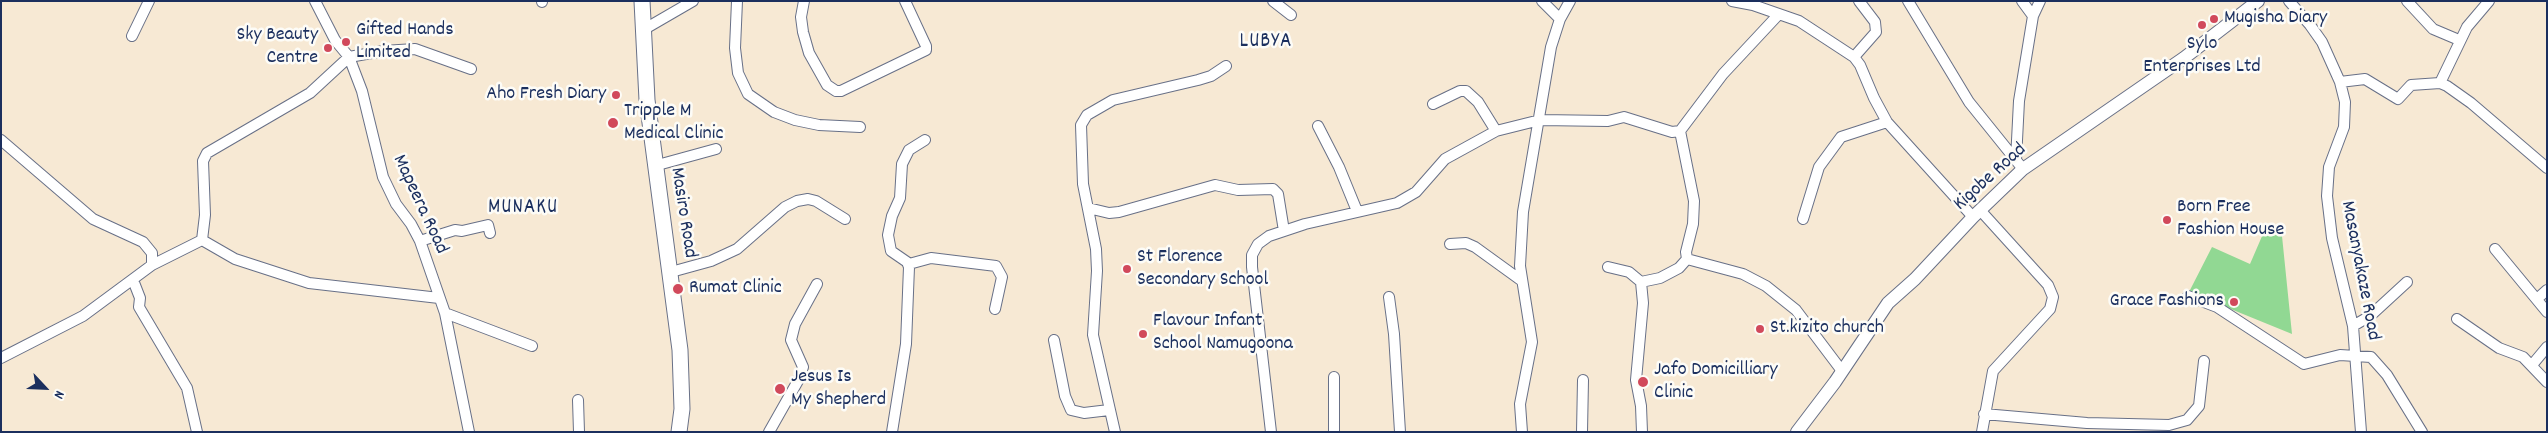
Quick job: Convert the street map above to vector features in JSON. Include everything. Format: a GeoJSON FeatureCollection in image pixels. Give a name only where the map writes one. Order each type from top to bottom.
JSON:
{"type":"FeatureCollection","features":[{"type":"Feature","properties":{"kind":"main road","name":"Masiro Road"},"geometry":{"type":"LineString","coordinates":[[642,1],[647,100],[654,166],[671,272],[680,350],[682,409],[679,432]]}},
{"type":"Feature","properties":{"kind":"street"},"geometry":{"type":"LineString","coordinates":[[132,36],[148,1]]}},
{"type":"Feature","properties":{"kind":"street","name":"Mapeera Road"},"geometry":{"type":"LineString","coordinates":[[315,1],[335,40],[349,57],[362,91],[383,177],[396,204],[411,224],[420,241],[445,314],[469,432]]}},
{"type":"Feature","properties":{"kind":"street"},"geometry":{"type":"LineString","coordinates":[[643,30],[693,1]]}},
{"type":"Feature","properties":{"kind":"street"},"geometry":{"type":"LineString","coordinates":[[737,1],[735,48],[738,73],[748,94],[774,112],[796,120],[819,125],[860,127]]}},
{"type":"Feature","properties":{"kind":"street"},"geometry":{"type":"LineString","coordinates":[[804,1],[801,17],[809,53],[827,85],[836,91],[841,91],[926,50],[926,46],[905,1]]}},
{"type":"Feature","properties":{"kind":"street"},"geometry":{"type":"LineString","coordinates":[[1273,1],[1291,15]]}},
{"type":"Feature","properties":{"kind":"street"},"geometry":{"type":"LineString","coordinates":[[1542,1],[1560,19]]}},
{"type":"Feature","properties":{"kind":"street"},"geometry":{"type":"LineString","coordinates":[[1522,432],[1520,404],[1532,342],[1522,281],[1523,212],[1551,47],[1560,19],[1570,1]]}},
{"type":"Feature","properties":{"kind":"street"},"geometry":{"type":"LineString","coordinates":[[1732,1],[1759,4],[1814,29],[1854,57],[1860,65],[1887,122],[2048,285],[2053,297],[2050,309],[1993,371],[1982,432]]}},
{"type":"Feature","properties":{"kind":"street"},"geometry":{"type":"LineString","coordinates":[[1854,57],[1876,32],[1875,22],[1859,1]]}},
{"type":"Feature","properties":{"kind":"street"},"geometry":{"type":"LineString","coordinates":[[1908,1],[1969,102],[2020,165]]}},
{"type":"Feature","properties":{"kind":"street"},"geometry":{"type":"LineString","coordinates":[[2022,1],[2033,16]]}},
{"type":"Feature","properties":{"kind":"street"},"geometry":{"type":"LineString","coordinates":[[2020,165],[2019,101],[2033,16],[2040,1]]}},
{"type":"Feature","properties":{"kind":"street","name":"Kigobe Road"},"geometry":{"type":"LineString","coordinates":[[1797,432],[1842,371],[1888,303],[1915,279],[2020,165],[2184,58],[2258,1]]}},
{"type":"Feature","properties":{"kind":"street","name":"Masanyakaze Road"},"geometry":{"type":"LineString","coordinates":[[2289,1],[2310,24],[2322,42],[2340,82],[2345,115],[2344,127],[2331,157],[2327,196],[2332,238],[2353,326],[2357,357],[2361,432]]}},
{"type":"Feature","properties":{"kind":"street"},"geometry":{"type":"LineString","coordinates":[[2407,1],[2433,29],[2460,40]]}},
{"type":"Feature","properties":{"kind":"street"},"geometry":{"type":"LineString","coordinates":[[2440,83],[2460,40],[2477,13],[2489,1]]}},
{"type":"Feature","properties":{"kind":"street"},"geometry":{"type":"LineString","coordinates":[[1641,282],[1660,278],[1679,268],[1687,259],[1686,252],[1693,224],[1694,201],[1680,131],[1723,74],[1779,14]]}},
{"type":"Feature","properties":{"kind":"street"},"geometry":{"type":"LineString","coordinates":[[202,240],[205,208],[203,161],[207,152],[310,93],[349,57],[383,51],[415,49],[471,70]]}},
{"type":"Feature","properties":{"kind":"street"},"geometry":{"type":"LineString","coordinates":[[1115,432],[1093,335],[1097,271],[1096,249],[1082,169],[1081,125],[1087,115],[1113,100],[1198,80],[1211,76],[1226,66]]}},
{"type":"Feature","properties":{"kind":"street"},"geometry":{"type":"LineString","coordinates":[[2340,82],[2365,79],[2398,99],[2411,85],[2440,83],[2471,103],[2547,168]]}},
{"type":"Feature","properties":{"kind":"street"},"geometry":{"type":"LineString","coordinates":[[1433,104],[1460,91],[1466,91],[1478,102],[1496,131]]}},
{"type":"Feature","properties":{"kind":"street"},"geometry":{"type":"LineString","coordinates":[[1270,432],[1258,336],[1252,254],[1258,244],[1269,236],[1284,231],[1357,211],[1397,203],[1409,197],[1445,159],[1496,131],[1540,120],[1608,121],[1629,117],[1666,131],[1680,131]]}},
{"type":"Feature","properties":{"kind":"street"},"geometry":{"type":"LineString","coordinates":[[1803,219],[1818,167],[1841,137],[1887,122]]}},
{"type":"Feature","properties":{"kind":"street"},"geometry":{"type":"LineString","coordinates":[[1318,126],[1339,167],[1357,211]]}},
{"type":"Feature","properties":{"kind":"street"},"geometry":{"type":"LineString","coordinates":[[1,140],[93,219],[142,242],[152,253],[152,265]]}},
{"type":"Feature","properties":{"kind":"street"},"geometry":{"type":"LineString","coordinates":[[909,264],[891,251],[888,235],[892,216],[900,198],[902,164],[909,150],[926,140]]}},
{"type":"Feature","properties":{"kind":"street"},"geometry":{"type":"LineString","coordinates":[[654,166],[716,149]]}},
{"type":"Feature","properties":{"kind":"street"},"geometry":{"type":"LineString","coordinates":[[1088,208],[1109,214],[1215,184],[1238,190],[1273,189],[1278,194],[1284,231]]}},
{"type":"Feature","properties":{"kind":"street"},"geometry":{"type":"LineString","coordinates":[[671,272],[711,261],[736,249],[785,207],[797,201],[808,199],[816,201],[845,219]]}},
{"type":"Feature","properties":{"kind":"street"},"geometry":{"type":"LineString","coordinates":[[420,241],[455,230],[462,232],[488,225],[490,233]]}},
{"type":"Feature","properties":{"kind":"street"},"geometry":{"type":"LineString","coordinates":[[1,358],[83,316],[152,265],[202,240]]}},
{"type":"Feature","properties":{"kind":"street"},"geometry":{"type":"LineString","coordinates":[[202,240],[236,259],[309,283],[439,298]]}},
{"type":"Feature","properties":{"kind":"street"},"geometry":{"type":"LineString","coordinates":[[1450,244],[1466,243],[1476,247],[1522,281]]}},
{"type":"Feature","properties":{"kind":"street"},"geometry":{"type":"LineString","coordinates":[[2495,249],[2547,312]]}},
{"type":"Feature","properties":{"kind":"street"},"geometry":{"type":"LineString","coordinates":[[909,264],[931,258],[996,266],[1002,276],[995,309]]}},
{"type":"Feature","properties":{"kind":"street"},"geometry":{"type":"LineString","coordinates":[[1687,259],[1743,274],[1766,286],[1796,310],[1842,371]]}},
{"type":"Feature","properties":{"kind":"street"},"geometry":{"type":"LineString","coordinates":[[892,432],[906,344],[909,264]]}},
{"type":"Feature","properties":{"kind":"street"},"geometry":{"type":"LineString","coordinates":[[1608,267],[1629,272],[1641,282],[1643,303],[1636,380],[1641,406],[1642,432]]}},
{"type":"Feature","properties":{"kind":"street"},"geometry":{"type":"LineString","coordinates":[[132,280],[140,298],[139,307],[186,388],[197,432]]}},
{"type":"Feature","properties":{"kind":"street"},"geometry":{"type":"LineString","coordinates":[[2353,326],[2370,316],[2408,282]]}},
{"type":"Feature","properties":{"kind":"street"},"geometry":{"type":"LineString","coordinates":[[769,432],[799,379],[803,367],[791,340],[795,324],[817,284]]}},
{"type":"Feature","properties":{"kind":"street"},"geometry":{"type":"LineString","coordinates":[[2537,298],[2547,290]]}},
{"type":"Feature","properties":{"kind":"street","name":"Masanyakaze Road"},"geometry":{"type":"LineString","coordinates":[[2188,296],[2217,307],[2304,364],[2340,355],[2371,357],[2387,375],[2422,432]]}},
{"type":"Feature","properties":{"kind":"street"},"geometry":{"type":"LineString","coordinates":[[1389,297],[1394,334],[1400,432]]}},
{"type":"Feature","properties":{"kind":"street"},"geometry":{"type":"LineString","coordinates":[[445,314],[532,346]]}},
{"type":"Feature","properties":{"kind":"street"},"geometry":{"type":"LineString","coordinates":[[2457,319],[2499,348],[2523,356],[2547,382]]}},
{"type":"Feature","properties":{"kind":"street"},"geometry":{"type":"LineString","coordinates":[[1054,340],[1066,396],[1071,410],[1084,413],[1109,410]]}},
{"type":"Feature","properties":{"kind":"street"},"geometry":{"type":"LineString","coordinates":[[2532,364],[2547,347]]}},
{"type":"Feature","properties":{"kind":"street"},"geometry":{"type":"LineString","coordinates":[[1984,414],[2087,423],[2169,424],[2186,420],[2199,406],[2204,361]]}},
{"type":"Feature","properties":{"kind":"street"},"geometry":{"type":"LineString","coordinates":[[1334,377],[1334,432]]}},
{"type":"Feature","properties":{"kind":"street"},"geometry":{"type":"LineString","coordinates":[[1582,432],[1583,380]]}},
{"type":"Feature","properties":{"kind":"street"},"geometry":{"type":"LineString","coordinates":[[578,400],[579,432]]}},
{"type":"Feature","properties":{"kind":"green space"},"geometry":{"type":"Polygon","coordinates":[[[2266,227],[2282,236],[2292,334],[2189,292],[2212,247],[2250,264],[2266,227]]]}},
{"type":"Feature","properties":{"kind":"place","name":"Mugisha Diary"},"geometry":{"type":"Point","coordinates":[2214,19]}},
{"type":"Feature","properties":{"kind":"place","name":"Sylo Enterprises Ltd"},"geometry":{"type":"Point","coordinates":[2202,25]}},
{"type":"Feature","properties":{"kind":"place","name":"Gifted Hands Limited"},"geometry":{"type":"Point","coordinates":[346,42]}},
{"type":"Feature","properties":{"kind":"place","name":"Sky Beauty Centre"},"geometry":{"type":"Point","coordinates":[328,48]}},
{"type":"Feature","properties":{"kind":"place","name":"Aho Fresh Diary"},"geometry":{"type":"Point","coordinates":[616,95]}},
{"type":"Feature","properties":{"kind":"place","name":"Tripple M Medical Clinic"},"geometry":{"type":"Point","coordinates":[613,123]}},
{"type":"Feature","properties":{"kind":"place","name":"Born Free Fashion House"},"geometry":{"type":"Point","coordinates":[2167,220]}},
{"type":"Feature","properties":{"kind":"place","name":"St Florence Secondary School"},"geometry":{"type":"Point","coordinates":[1127,269]}},
{"type":"Feature","properties":{"kind":"place","name":"Rumat Clinic"},"geometry":{"type":"Point","coordinates":[678,289]}},
{"type":"Feature","properties":{"kind":"place","name":"Grace Fashions"},"geometry":{"type":"Point","coordinates":[2234,302]}},
{"type":"Feature","properties":{"kind":"place","name":"St.kizito church"},"geometry":{"type":"Point","coordinates":[1760,329]}},
{"type":"Feature","properties":{"kind":"place","name":"Flavour Infant School Namugoona"},"geometry":{"type":"Point","coordinates":[1143,334]}},
{"type":"Feature","properties":{"kind":"place","name":"Jafo Domicilliary Clinic"},"geometry":{"type":"Point","coordinates":[1643,382]}},
{"type":"Feature","properties":{"kind":"place","name":"Jesus Is My Shepherd"},"geometry":{"type":"Point","coordinates":[780,389]}},
{"type":"Feature","properties":{"kind":"district","name":"LUBYA"},"geometry":{"type":"Point","coordinates":[1266,43]}},
{"type":"Feature","properties":{"kind":"district","name":"MUNAKU"},"geometry":{"type":"Point","coordinates":[523,209]}}]}
